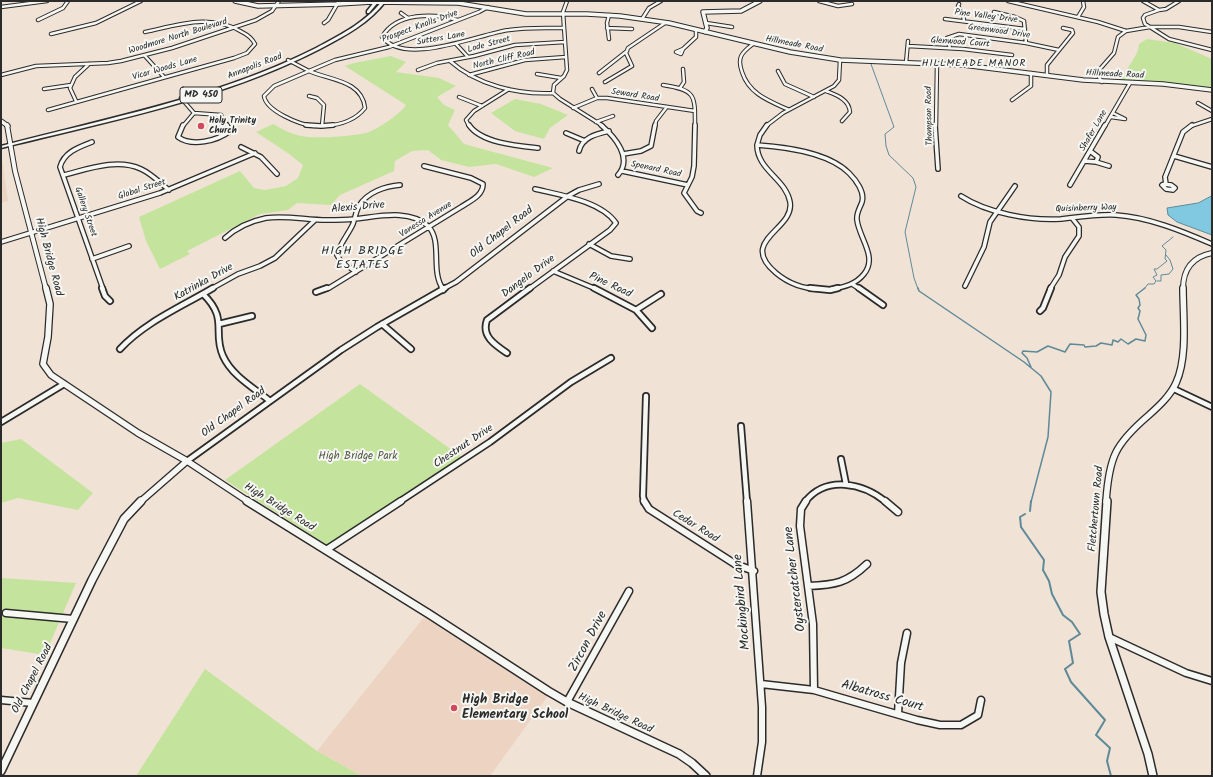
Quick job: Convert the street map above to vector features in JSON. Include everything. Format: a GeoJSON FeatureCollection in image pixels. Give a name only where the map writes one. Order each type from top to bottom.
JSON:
{"type":"FeatureCollection","features":[{"type":"Feature","properties":{"kind":"main road","name":"Annapolis Road"},"geometry":{"type":"LineString","coordinates":[[289,61],[349,28],[365,15],[376,2]]}},
{"type":"Feature","properties":{"kind":"main road","name":"Annapolis Road"},"geometry":{"type":"LineString","coordinates":[[1,146],[225,87],[324,46],[352,30],[370,16],[383,2]]}},
{"type":"Feature","properties":{"kind":"street"},"geometry":{"type":"LineString","coordinates":[[1,6],[47,1]]}},
{"type":"Feature","properties":{"kind":"street"},"geometry":{"type":"LineString","coordinates":[[38,20],[63,8],[68,1]]}},
{"type":"Feature","properties":{"kind":"street"},"geometry":{"type":"LineString","coordinates":[[52,34],[96,23],[141,1]]}},
{"type":"Feature","properties":{"kind":"street","name":"Hillmeade Road"},"geometry":{"type":"LineString","coordinates":[[235,1],[249,5],[338,2],[454,2],[526,14],[609,15],[642,18],[790,52],[840,60],[981,66],[1102,82],[1162,84],[1212,90]]}},
{"type":"Feature","properties":{"kind":"street","name":"Woodmore North Boulevard"},"geometry":{"type":"LineString","coordinates":[[1,74],[36,66],[108,63],[145,56],[233,28],[265,16],[272,11],[279,1]]}},
{"type":"Feature","properties":{"kind":"street"},"geometry":{"type":"LineString","coordinates":[[553,93],[554,85],[566,72],[563,14],[567,1]]}},
{"type":"Feature","properties":{"kind":"street"},"geometry":{"type":"LineString","coordinates":[[642,18],[649,8],[661,1]]}},
{"type":"Feature","properties":{"kind":"street"},"geometry":{"type":"LineString","coordinates":[[705,32],[706,23],[702,13],[704,11],[741,11],[760,1]]}},
{"type":"Feature","properties":{"kind":"street"},"geometry":{"type":"LineString","coordinates":[[819,1],[842,6],[852,4]]}},
{"type":"Feature","properties":{"kind":"street"},"geometry":{"type":"LineString","coordinates":[[1008,1],[1078,17],[1126,31],[1150,27],[1179,27],[1212,32]]}},
{"type":"Feature","properties":{"kind":"street"},"geometry":{"type":"LineString","coordinates":[[1078,17],[1084,7],[1083,1]]}},
{"type":"Feature","properties":{"kind":"street"},"geometry":{"type":"LineString","coordinates":[[1143,1],[1159,10]]}},
{"type":"Feature","properties":{"kind":"street"},"geometry":{"type":"LineString","coordinates":[[1179,1],[1166,9],[1145,15],[1143,18],[1146,24],[1169,38],[1212,50]]}},
{"type":"Feature","properties":{"kind":"street"},"geometry":{"type":"LineString","coordinates":[[324,23],[328,20],[338,2]]}},
{"type":"Feature","properties":{"kind":"street"},"geometry":{"type":"LineString","coordinates":[[830,3],[836,3]]}},
{"type":"Feature","properties":{"kind":"street"},"geometry":{"type":"LineString","coordinates":[[959,4],[958,6],[964,16],[964,22]]}},
{"type":"Feature","properties":{"kind":"street","name":"Prospect Knolls Drive"},"geometry":{"type":"LineString","coordinates":[[322,126],[309,125],[299,122],[271,107],[264,100],[266,93],[272,88],[344,57],[394,45],[488,7]]}},
{"type":"Feature","properties":{"kind":"street"},"geometry":{"type":"LineString","coordinates":[[994,12],[1020,19],[1025,23],[1026,43]]}},
{"type":"Feature","properties":{"kind":"street"},"geometry":{"type":"LineString","coordinates":[[401,13],[408,18]]}},
{"type":"Feature","properties":{"kind":"street"},"geometry":{"type":"LineString","coordinates":[[609,15],[607,23],[609,39]]}},
{"type":"Feature","properties":{"kind":"street","name":"Sutters Lane"},"geometry":{"type":"LineString","coordinates":[[458,20],[443,16],[408,18],[395,23],[383,34],[382,39],[406,49],[416,50],[456,44],[501,31],[564,28]]}},
{"type":"Feature","properties":{"kind":"street"},"geometry":{"type":"LineString","coordinates":[[178,18],[180,25]]}},
{"type":"Feature","properties":{"kind":"street","name":"Pine Valley Drive"},"geometry":{"type":"LineString","coordinates":[[945,19],[1025,29]]}},
{"type":"Feature","properties":{"kind":"street"},"geometry":{"type":"LineString","coordinates":[[145,32],[180,25],[212,22],[222,23],[233,28]]}},
{"type":"Feature","properties":{"kind":"street"},"geometry":{"type":"LineString","coordinates":[[599,73],[636,42],[665,23]]}},
{"type":"Feature","properties":{"kind":"street"},"geometry":{"type":"LineString","coordinates":[[706,23],[726,23]]}},
{"type":"Feature","properties":{"kind":"street"},"geometry":{"type":"LineString","coordinates":[[712,23],[732,27]]}},
{"type":"Feature","properties":{"kind":"street"},"geometry":{"type":"LineString","coordinates":[[497,26],[501,31]]}},
{"type":"Feature","properties":{"kind":"street","name":"Vicar Woods Lane"},"geometry":{"type":"LineString","coordinates":[[48,110],[234,58],[247,53],[255,44],[253,39],[233,28]]}},
{"type":"Feature","properties":{"kind":"street"},"geometry":{"type":"LineString","coordinates":[[607,28],[632,28]]}},
{"type":"Feature","properties":{"kind":"street"},"geometry":{"type":"LineString","coordinates":[[1047,75],[1046,67],[1073,33],[1072,30],[1063,28]]}},
{"type":"Feature","properties":{"kind":"street"},"geometry":{"type":"LineString","coordinates":[[683,49],[696,37],[696,30]]}},
{"type":"Feature","properties":{"kind":"street"},"geometry":{"type":"LineString","coordinates":[[1102,82],[1098,74],[1099,70],[1114,54],[1118,37],[1126,31]]}},
{"type":"Feature","properties":{"kind":"street","name":"Greenwood Drive"},"geometry":{"type":"LineString","coordinates":[[950,48],[947,38],[957,34],[1026,43],[1059,50]]}},
{"type":"Feature","properties":{"kind":"street"},"geometry":{"type":"LineString","coordinates":[[906,63],[908,41]]}},
{"type":"Feature","properties":{"kind":"street","name":"Lode Street"},"geometry":{"type":"LineString","coordinates":[[418,70],[437,63],[468,58],[520,44],[565,42]]}},
{"type":"Feature","properties":{"kind":"street"},"geometry":{"type":"LineString","coordinates":[[456,44],[468,58]]}},
{"type":"Feature","properties":{"kind":"street"},"geometry":{"type":"LineString","coordinates":[[753,44],[739,56],[740,67],[745,82],[761,97],[789,110]]}},
{"type":"Feature","properties":{"kind":"street","name":"Glenwood Court"},"geometry":{"type":"LineString","coordinates":[[908,46],[950,48],[1012,55]]}},
{"type":"Feature","properties":{"kind":"street"},"geometry":{"type":"LineString","coordinates":[[605,82],[632,66],[626,51]]}},
{"type":"Feature","properties":{"kind":"street"},"geometry":{"type":"LineString","coordinates":[[145,56],[164,77]]}},
{"type":"Feature","properties":{"kind":"street","name":"North Cliff Road"},"geometry":{"type":"LineString","coordinates":[[469,75],[527,60],[566,57]]}},
{"type":"Feature","properties":{"kind":"street"},"geometry":{"type":"LineString","coordinates":[[757,145],[785,147],[817,156],[843,169],[858,182],[863,197],[857,213],[857,222],[868,254],[869,265],[865,273],[852,284],[832,290],[804,288],[785,280],[768,266],[763,256],[763,245],[770,234],[786,218],[790,205],[789,198],[783,188],[763,167],[758,154],[757,145],[759,135],[764,127],[774,119],[834,86],[839,80],[840,60]]}},
{"type":"Feature","properties":{"kind":"street"},"geometry":{"type":"LineString","coordinates":[[289,61],[323,77],[350,84],[355,88],[365,106],[363,111],[353,118],[339,124],[322,126],[324,105],[317,98],[309,96]]}},
{"type":"Feature","properties":{"kind":"street"},"geometry":{"type":"LineString","coordinates":[[450,61],[458,70],[509,90],[535,94],[553,93],[573,108],[596,122],[609,131],[619,144],[623,154],[624,163],[622,171],[618,175]]}},
{"type":"Feature","properties":{"kind":"street"},"geometry":{"type":"LineString","coordinates":[[76,102],[72,95],[71,85],[75,77],[89,64]]}},
{"type":"Feature","properties":{"kind":"street","name":"Thompson Road"},"geometry":{"type":"LineString","coordinates":[[937,64],[935,117],[938,169]]}},
{"type":"Feature","properties":{"kind":"street"},"geometry":{"type":"LineString","coordinates":[[680,88],[684,82],[682,68]]}},
{"type":"Feature","properties":{"kind":"street"},"geometry":{"type":"LineString","coordinates":[[778,71],[785,84],[814,97]]}},
{"type":"Feature","properties":{"kind":"street"},"geometry":{"type":"LineString","coordinates":[[1012,100],[1031,86],[1031,73]]}},
{"type":"Feature","properties":{"kind":"street"},"geometry":{"type":"LineString","coordinates":[[537,74],[561,78]]}},
{"type":"Feature","properties":{"kind":"street","name":"Shafer Lane"},"geometry":{"type":"LineString","coordinates":[[1070,186],[1130,83]]}},
{"type":"Feature","properties":{"kind":"street"},"geometry":{"type":"LineString","coordinates":[[44,90],[71,85]]}},
{"type":"Feature","properties":{"kind":"street"},"geometry":{"type":"LineString","coordinates":[[663,86],[680,88],[689,92],[693,98],[696,111],[694,166],[692,176],[684,192],[697,211],[701,212]]}},
{"type":"Feature","properties":{"kind":"street"},"geometry":{"type":"LineString","coordinates":[[592,89],[597,98]]}},
{"type":"Feature","properties":{"kind":"street"},"geometry":{"type":"LineString","coordinates":[[509,90],[470,115],[466,120],[467,124],[473,130],[495,141],[538,148]]}},
{"type":"Feature","properties":{"kind":"street"},"geometry":{"type":"LineString","coordinates":[[826,91],[840,97],[849,106],[850,112],[842,120]]}},
{"type":"Feature","properties":{"kind":"street"},"geometry":{"type":"LineString","coordinates":[[459,97],[482,106]]}},
{"type":"Feature","properties":{"kind":"street","name":"Seward Road"},"geometry":{"type":"LineString","coordinates":[[573,108],[597,98],[618,99],[666,108],[696,111]]}},
{"type":"Feature","properties":{"kind":"street"},"geometry":{"type":"LineString","coordinates":[[182,99],[194,113],[222,115],[230,131],[222,136],[208,140],[188,142],[182,141],[178,137],[179,131],[194,113]]}},
{"type":"Feature","properties":{"kind":"street"},"geometry":{"type":"LineString","coordinates":[[1198,103],[1212,111]]}},
{"type":"Feature","properties":{"kind":"street"},"geometry":{"type":"LineString","coordinates":[[623,154],[641,151],[651,146],[655,124],[666,108]]}},
{"type":"Feature","properties":{"kind":"street"},"geometry":{"type":"LineString","coordinates":[[1111,117],[1125,119],[1113,113]]}},
{"type":"Feature","properties":{"kind":"street"},"geometry":{"type":"LineString","coordinates":[[596,122],[613,116]]}},
{"type":"Feature","properties":{"kind":"street"},"geometry":{"type":"LineString","coordinates":[[1166,184],[1165,176],[1180,138],[1186,129],[1197,122],[1212,119]]}},
{"type":"Feature","properties":{"kind":"street","name":"High Bridge Road"},"geometry":{"type":"LineString","coordinates":[[1,121],[8,126],[15,171],[50,304],[48,337],[43,364],[51,375],[138,433],[187,461],[567,702],[679,754],[692,763],[706,776]]}},
{"type":"Feature","properties":{"kind":"street"},"geometry":{"type":"LineString","coordinates":[[579,151],[579,148],[584,141],[609,131]]}},
{"type":"Feature","properties":{"kind":"street"},"geometry":{"type":"LineString","coordinates":[[566,133],[584,141]]}},
{"type":"Feature","properties":{"kind":"street","name":"Gallery Street"},"geometry":{"type":"LineString","coordinates":[[92,142],[75,149],[63,159],[60,167],[105,296],[110,301]]}},
{"type":"Feature","properties":{"kind":"street"},"geometry":{"type":"LineString","coordinates":[[241,147],[255,153],[277,174]]}},
{"type":"Feature","properties":{"kind":"street"},"geometry":{"type":"LineString","coordinates":[[1090,151],[1098,158],[1096,162]]}},
{"type":"Feature","properties":{"kind":"street","name":"Global Street"},"geometry":{"type":"LineString","coordinates":[[1,242],[169,190],[255,153]]}},
{"type":"Feature","properties":{"kind":"street"},"geometry":{"type":"LineString","coordinates":[[1174,156],[1212,167]]}},
{"type":"Feature","properties":{"kind":"street"},"geometry":{"type":"LineString","coordinates":[[1085,161],[1096,162],[1109,166]]}},
{"type":"Feature","properties":{"kind":"street"},"geometry":{"type":"LineString","coordinates":[[64,175],[108,166],[128,166],[144,171],[169,190]]}},
{"type":"Feature","properties":{"kind":"street","name":"Vanessa Avenue"},"geometry":{"type":"LineString","coordinates":[[316,292],[327,289],[356,272],[476,198],[481,194],[484,188],[482,183],[474,179],[424,166]]}},
{"type":"Feature","properties":{"kind":"street","name":"Spenard Road"},"geometry":{"type":"LineString","coordinates":[[622,171],[688,185]]}},
{"type":"Feature","properties":{"kind":"street","name":"Old Chapel Road"},"geometry":{"type":"LineString","coordinates":[[1,771],[4,759],[32,703],[54,664],[113,537],[127,515],[138,503],[187,461],[341,350],[382,324],[443,290],[568,196],[579,190],[599,184]]}},
{"type":"Feature","properties":{"kind":"street"},"geometry":{"type":"LineString","coordinates":[[356,272],[340,260],[337,255],[340,246],[353,225],[354,218],[359,207],[366,198],[382,189],[400,185]]}},
{"type":"Feature","properties":{"kind":"street"},"geometry":{"type":"LineString","coordinates":[[965,286],[984,247],[988,227],[1015,186]]}},
{"type":"Feature","properties":{"kind":"street"},"geometry":{"type":"LineString","coordinates":[[535,189],[568,196]]}},
{"type":"Feature","properties":{"kind":"street","name":"Dangelo Drive"},"geometry":{"type":"LineString","coordinates":[[507,353],[491,341],[485,329],[486,322],[494,314],[612,227],[616,222],[611,217],[593,206],[568,196]]}},
{"type":"Feature","properties":{"kind":"street","name":"Quisinberry Way"},"geometry":{"type":"LineString","coordinates":[[961,196],[998,211],[1034,218],[1072,218],[1108,215],[1129,217],[1186,234],[1212,244]]}},
{"type":"Feature","properties":{"kind":"street","name":"Alexis Drive"},"geometry":{"type":"LineString","coordinates":[[225,238],[242,227],[266,218],[291,216],[315,220],[395,215],[418,220],[429,227]]}},
{"type":"Feature","properties":{"kind":"street"},"geometry":{"type":"LineString","coordinates":[[1040,311],[1043,308],[1049,291],[1059,275],[1065,257],[1079,236],[1078,227],[1072,218]]}},
{"type":"Feature","properties":{"kind":"street","name":"Katrinka Drive"},"geometry":{"type":"LineString","coordinates":[[120,349],[139,330],[238,274],[260,266],[275,258],[315,220]]}},
{"type":"Feature","properties":{"kind":"street"},"geometry":{"type":"LineString","coordinates":[[429,227],[434,241],[438,282],[443,290]]}},
{"type":"Feature","properties":{"kind":"street"},"geometry":{"type":"LineString","coordinates":[[589,244],[611,256],[630,259]]}},
{"type":"Feature","properties":{"kind":"street"},"geometry":{"type":"LineString","coordinates":[[92,259],[129,246]]}},
{"type":"Feature","properties":{"kind":"street","name":"Fletchertown Road"},"geometry":{"type":"LineString","coordinates":[[1153,776],[1142,733],[1109,636],[1104,614],[1101,592],[1106,500],[1111,463],[1114,453],[1124,438],[1174,389],[1182,359],[1183,289],[1185,272],[1190,264],[1212,252]]}},
{"type":"Feature","properties":{"kind":"street","name":"Pine Road"},"geometry":{"type":"LineString","coordinates":[[553,271],[593,288],[636,310],[652,328]]}},
{"type":"Feature","properties":{"kind":"street"},"geometry":{"type":"LineString","coordinates":[[852,284],[883,305]]}},
{"type":"Feature","properties":{"kind":"street"},"geometry":{"type":"LineString","coordinates":[[203,294],[217,309],[221,351],[225,361],[237,374],[270,401]]}},
{"type":"Feature","properties":{"kind":"street"},"geometry":{"type":"LineString","coordinates":[[636,310],[661,294]]}},
{"type":"Feature","properties":{"kind":"street"},"geometry":{"type":"LineString","coordinates":[[219,324],[252,316]]}},
{"type":"Feature","properties":{"kind":"street"},"geometry":{"type":"LineString","coordinates":[[382,324],[411,349]]}},
{"type":"Feature","properties":{"kind":"street","name":"Chestnut Drive"},"geometry":{"type":"LineString","coordinates":[[326,550],[490,442],[567,385],[611,358]]}},
{"type":"Feature","properties":{"kind":"street"},"geometry":{"type":"LineString","coordinates":[[1,422],[64,384]]}},
{"type":"Feature","properties":{"kind":"street"},"geometry":{"type":"LineString","coordinates":[[1174,389],[1212,407]]}},
{"type":"Feature","properties":{"kind":"street","name":"Cedar Road"},"geometry":{"type":"LineString","coordinates":[[646,396],[643,496],[648,509],[735,564],[754,571]]}},
{"type":"Feature","properties":{"kind":"street","name":"Mockingbird Lane"},"geometry":{"type":"LineString","coordinates":[[742,426],[762,684],[762,726],[760,760],[757,776]]}},
{"type":"Feature","properties":{"kind":"street"},"geometry":{"type":"LineString","coordinates":[[841,458],[846,484]]}},
{"type":"Feature","properties":{"kind":"street","name":"Oystercatcher Lane"},"geometry":{"type":"LineString","coordinates":[[814,690],[816,663],[808,586],[800,532],[802,509],[806,501],[818,490],[836,484],[846,484],[863,488],[877,494],[898,512]]}},
{"type":"Feature","properties":{"kind":"street"},"geometry":{"type":"LineString","coordinates":[[808,586],[830,586],[841,583],[854,576],[867,564]]}},
{"type":"Feature","properties":{"kind":"street","name":"Zircon Drive"},"geometry":{"type":"LineString","coordinates":[[567,702],[629,591]]}},
{"type":"Feature","properties":{"kind":"street"},"geometry":{"type":"LineString","coordinates":[[6,613],[74,620]]}},
{"type":"Feature","properties":{"kind":"street"},"geometry":{"type":"LineString","coordinates":[[898,714],[901,663],[907,633]]}},
{"type":"Feature","properties":{"kind":"street"},"geometry":{"type":"LineString","coordinates":[[1109,636],[1186,672],[1212,682]]}},
{"type":"Feature","properties":{"kind":"street","name":"Albatross Court"},"geometry":{"type":"LineString","coordinates":[[762,684],[814,690],[940,725],[961,724],[970,721],[978,715],[981,700]]}},
{"type":"Feature","properties":{"kind":"street"},"geometry":{"type":"LineString","coordinates":[[1,700],[32,703]]}},
{"type":"Feature","properties":{"kind":"shaded area"},"geometry":{"type":"Polygon","coordinates":[[[1,152],[8,201],[1,203],[1,152]]]}},
{"type":"Feature","properties":{"kind":"shaded area"},"geometry":{"type":"Polygon","coordinates":[[[424,617],[548,696],[490,776],[362,776],[317,751],[424,617]]]}},
{"type":"Feature","properties":{"kind":"green space"},"geometry":{"type":"Polygon","coordinates":[[[1147,39],[1175,43],[1212,59],[1212,88],[1174,83],[1117,82],[1124,77],[1137,53],[1139,44],[1147,39]]]}},
{"type":"Feature","properties":{"kind":"green space"},"geometry":{"type":"Polygon","coordinates":[[[391,56],[406,62],[396,72],[439,78],[456,86],[437,97],[444,105],[455,110],[448,125],[464,144],[553,168],[534,177],[496,164],[469,167],[441,160],[428,150],[412,151],[395,161],[394,171],[340,195],[331,205],[297,203],[288,210],[260,214],[187,251],[190,254],[160,269],[146,241],[139,217],[240,171],[254,188],[265,190],[286,186],[298,178],[303,165],[256,132],[273,124],[294,134],[307,137],[334,137],[360,134],[371,131],[382,125],[399,113],[406,105],[345,66],[391,56]]]}},
{"type":"Feature","properties":{"kind":"green space"},"geometry":{"type":"Polygon","coordinates":[[[515,99],[541,104],[568,115],[550,128],[544,139],[515,131],[491,113],[515,99]]]}},
{"type":"Feature","properties":{"kind":"green space","name":"High Bridge Park"},"geometry":{"type":"Polygon","coordinates":[[[360,384],[463,458],[329,546],[225,480],[360,384]]]}},
{"type":"Feature","properties":{"kind":"green space"},"geometry":{"type":"Polygon","coordinates":[[[21,439],[93,493],[78,510],[18,498],[1,503],[1,443],[21,439]]]}},
{"type":"Feature","properties":{"kind":"green space"},"geometry":{"type":"Polygon","coordinates":[[[1,578],[76,583],[45,655],[1,648],[1,578]]]}},
{"type":"Feature","properties":{"kind":"green space"},"geometry":{"type":"Polygon","coordinates":[[[205,669],[317,751],[362,776],[136,776],[205,669]]]}},
{"type":"Feature","properties":{"kind":"water"},"geometry":{"type":"Polygon","coordinates":[[[1212,196],[1212,235],[1177,222],[1168,215],[1167,208],[1198,203],[1212,196]]]}},
{"type":"Feature","properties":{"kind":"waterway"},"geometry":{"type":"LineString","coordinates":[[871,64],[894,127],[885,134],[886,146],[889,155],[913,178],[916,187],[905,232],[914,278],[918,289]]}},
{"type":"Feature","properties":{"kind":"waterway"},"geometry":{"type":"LineString","coordinates":[[1144,288],[1148,284],[1154,284],[1156,281],[1153,277],[1157,275],[1154,269],[1157,269],[1167,261],[1165,259],[1166,250],[1162,246],[1173,237]]}},
{"type":"Feature","properties":{"kind":"waterway"},"geometry":{"type":"LineString","coordinates":[[1157,281],[1161,281],[1161,275],[1169,274],[1173,269],[1170,260],[1166,255]]}},
{"type":"Feature","properties":{"kind":"waterway"},"geometry":{"type":"LineString","coordinates":[[918,288],[919,291],[1024,362],[1041,376],[1051,392],[1048,437],[1031,502]]}},
{"type":"Feature","properties":{"kind":"waterway"},"geometry":{"type":"LineString","coordinates":[[1031,367],[1027,358],[1022,353],[1023,351],[1037,352],[1048,346],[1065,352],[1070,344],[1084,345],[1085,347],[1096,346],[1101,343],[1112,345],[1113,340],[1118,342],[1121,339],[1128,344],[1136,339],[1145,341],[1146,335],[1138,319],[1140,311],[1138,308],[1140,305],[1139,299],[1136,295],[1144,288]]}},
{"type":"Feature","properties":{"kind":"waterway"},"geometry":{"type":"LineString","coordinates":[[1030,511],[1031,501]]}},
{"type":"Feature","properties":{"kind":"waterway"},"geometry":{"type":"LineString","coordinates":[[1025,514],[1020,517],[1021,527],[1044,560],[1043,570],[1049,581],[1052,594],[1063,615],[1072,622],[1080,634],[1069,641],[1073,663],[1065,669],[1071,682],[1105,720],[1096,735],[1110,748],[1107,761],[1111,776]]}},
{"type":"Feature","properties":{"kind":"place","name":"Holy Trinity Church"},"geometry":{"type":"Point","coordinates":[201,126]}},
{"type":"Feature","properties":{"kind":"place","name":"High Bridge Elementary School"},"geometry":{"type":"Point","coordinates":[454,708]}},
{"type":"Feature","properties":{"kind":"district","name":"HILLMEADE MANOR"},"geometry":{"type":"Point","coordinates":[974,64]}},
{"type":"Feature","properties":{"kind":"district","name":"HIGH BRIDGE ESTATES"},"geometry":{"type":"Point","coordinates":[363,259]}}]}
